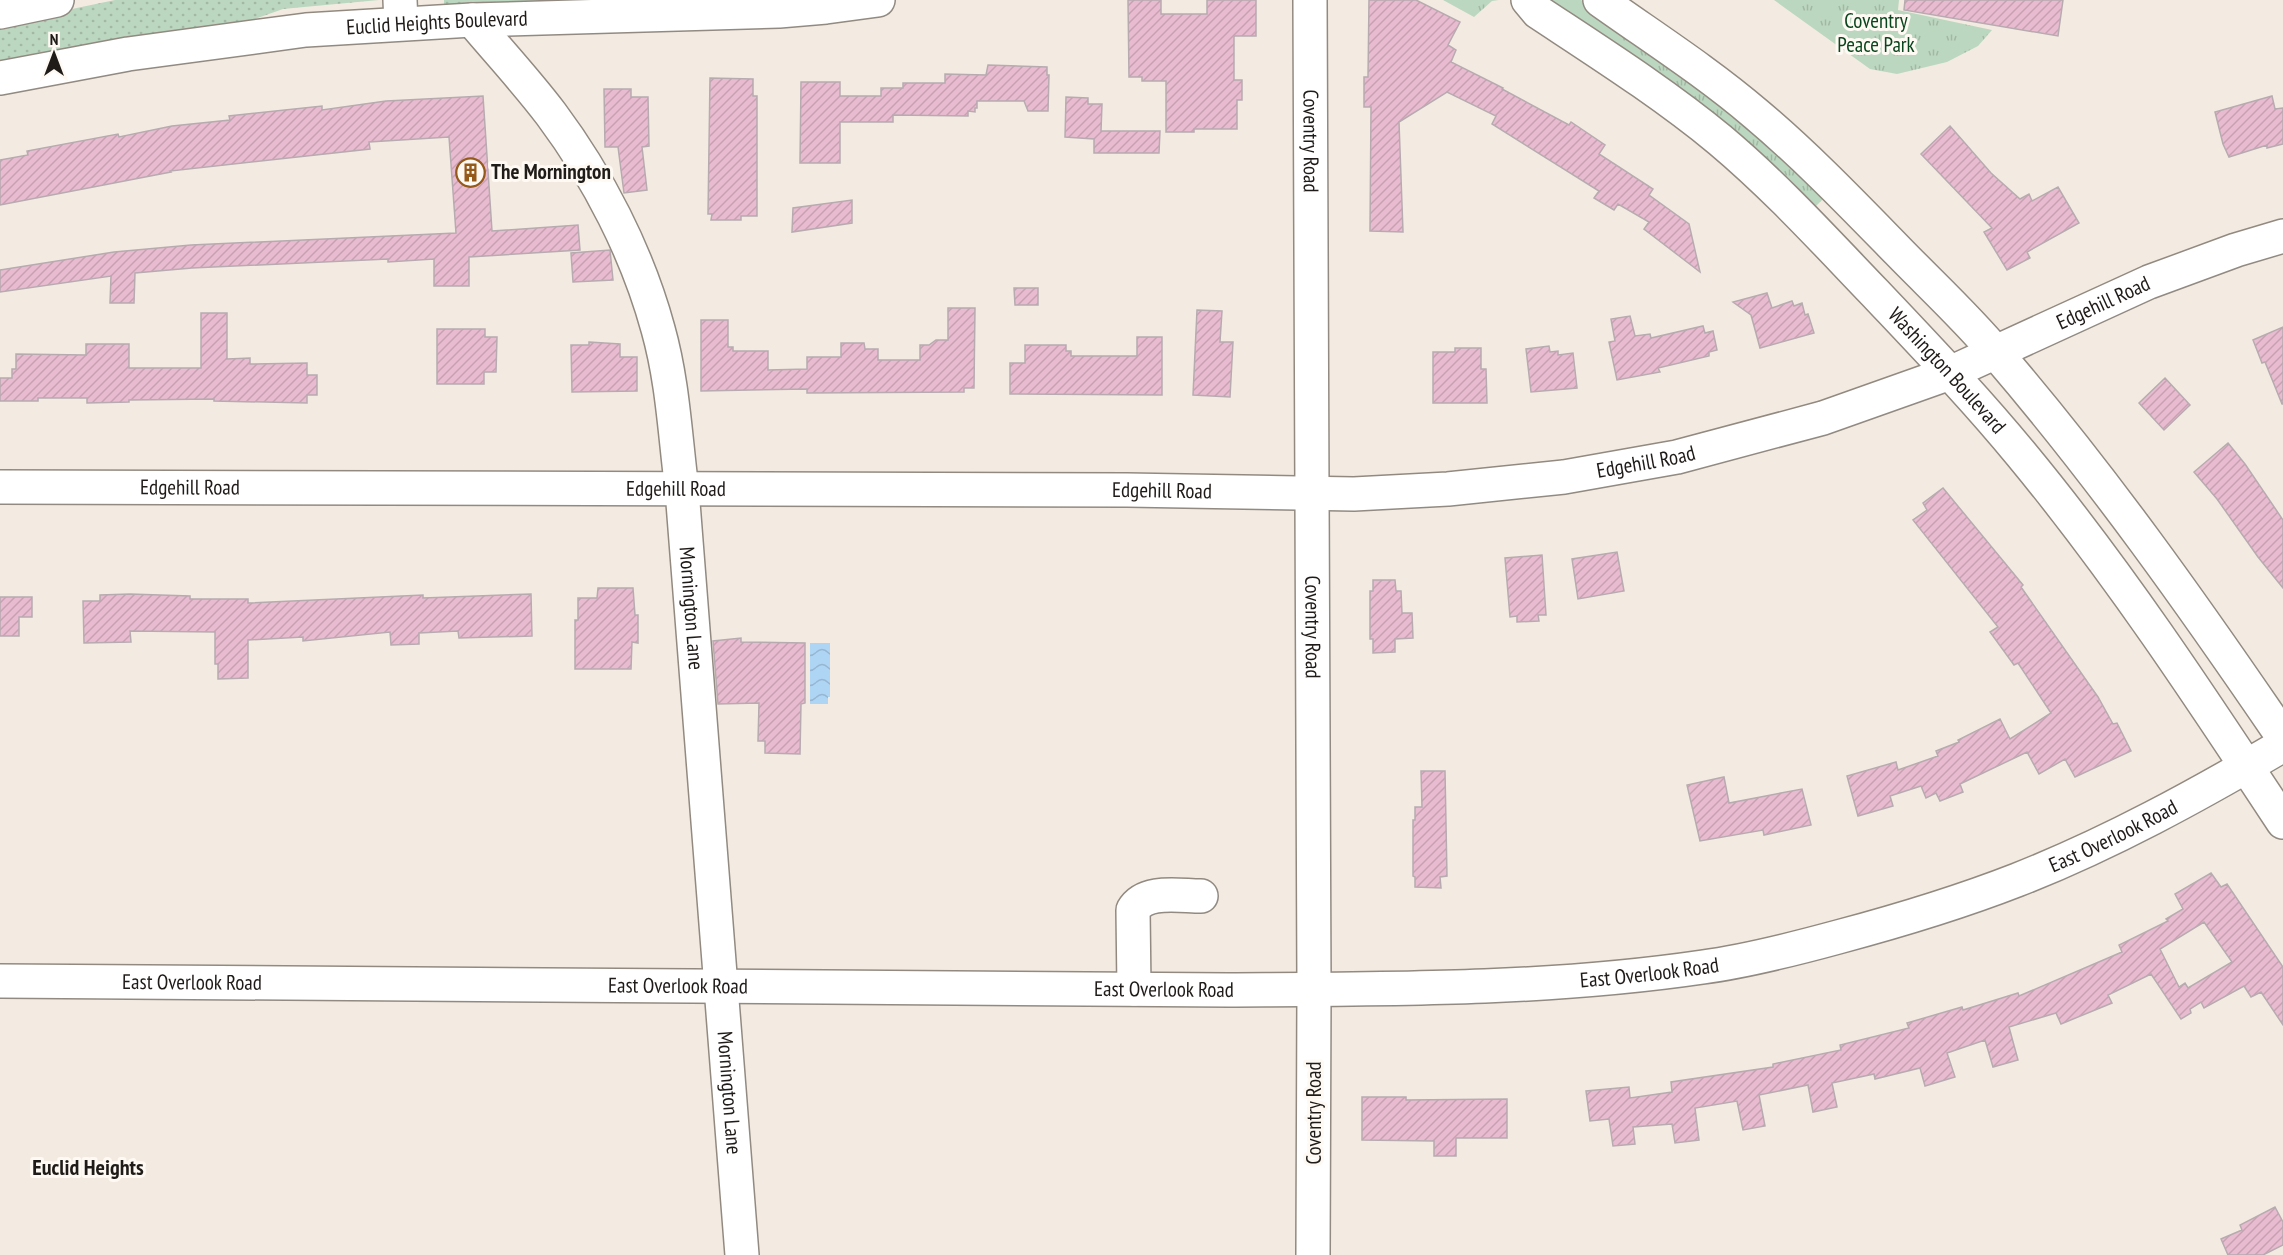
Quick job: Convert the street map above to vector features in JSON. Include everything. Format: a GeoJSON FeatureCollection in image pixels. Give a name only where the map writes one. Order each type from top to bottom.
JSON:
{"type":"FeatureCollection","features":[{"type":"Feature","properties":{"kind":"street"},"geometry":{"type":"LineString","coordinates":[[0,12],[57,0]]}},
{"type":"Feature","properties":{"kind":"street","name":"Euclid Heights Boulevard"},"geometry":{"type":"LineString","coordinates":[[0,78],[128,54],[306,30],[400,12],[472,20],[741,13],[800,10],[878,0]]}},
{"type":"Feature","properties":{"kind":"street","name":"Coventry Road"},"geometry":{"type":"LineString","coordinates":[[1310,0],[1313,1255]]}},
{"type":"Feature","properties":{"kind":"street","name":"Washington Boulevard"},"geometry":{"type":"LineString","coordinates":[[1528,0],[1538,12],[1631,74],[1720,140],[1806,222],[1950,373],[2021,454],[2097,552],[2168,649],[2283,822]]}},
{"type":"Feature","properties":{"kind":"street"},"geometry":{"type":"LineString","coordinates":[[1600,0],[1754,112],[1802,154],[1995,351],[2118,504],[2211,631],[2283,736]]}},
{"type":"Feature","properties":{"kind":"street","name":"Mornington Lane"},"geometry":{"type":"LineString","coordinates":[[472,20],[551,114],[590,171],[627,245],[658,328],[668,367],[682,490],[742,1255]]}},
{"type":"Feature","properties":{"kind":"street","name":"Edgehill Road"},"geometry":{"type":"LineString","coordinates":[[0,487],[1127,490],[1354,494],[1449,489],[1563,477],[1677,457],[1823,418],[1950,373],[2149,282],[2236,250],[2283,236]]}},
{"type":"Feature","properties":{"kind":"street","name":"East Overlook Road"},"geometry":{"type":"LineString","coordinates":[[0,981],[1375,990],[1556,984],[1705,967],[1792,950],[1952,903],[2018,879],[2117,836],[2283,746]]}},
{"type":"Feature","properties":{"kind":"street"},"geometry":{"type":"LineString","coordinates":[[1134,989],[1133,910],[1137,902],[1148,896],[1201,896]]}},
{"type":"Feature","properties":{"kind":"green space"},"geometry":{"type":"Polygon","coordinates":[[[115,0],[379,0],[283,9],[241,24],[0,65],[0,24],[115,0]]]}},
{"type":"Feature","properties":{"kind":"green space"},"geometry":{"type":"Polygon","coordinates":[[[444,0],[684,0],[444,8],[444,0]]]}},
{"type":"Feature","properties":{"kind":"green space"},"geometry":{"type":"Polygon","coordinates":[[[1443,0],[1499,0],[1492,1],[1474,17],[1443,0]]]}},
{"type":"Feature","properties":{"kind":"green space"},"geometry":{"type":"Polygon","coordinates":[[[1545,0],[1581,0],[1652,46],[1827,195],[1809,213],[1545,0]]]}},
{"type":"Feature","properties":{"kind":"green space","name":"Coventry Peace Park"},"geometry":{"type":"Polygon","coordinates":[[[1774,0],[1899,0],[1898,10],[1992,30],[1978,46],[1947,62],[1897,74],[1870,69],[1774,0]]]}},
{"type":"Feature","properties":{"kind":"water"},"geometry":{"type":"Polygon","coordinates":[[[810,643],[830,643],[828,704],[810,704],[810,643]]]}},
{"type":"Feature","properties":{"kind":"building"},"geometry":{"type":"Polygon","coordinates":[[[1128,0],[1161,0],[1161,14],[1207,14],[1207,0],[1256,0],[1256,36],[1234,36],[1234,80],[1242,80],[1242,100],[1237,100],[1237,129],[1194,129],[1194,132],[1166,132],[1166,81],[1142,81],[1142,77],[1129,77],[1128,0]]]}},
{"type":"Feature","properties":{"kind":"building"},"geometry":{"type":"Polygon","coordinates":[[[1369,0],[1416,0],[1460,22],[1448,45],[1456,50],[1451,62],[1569,125],[1571,122],[1605,145],[1599,154],[1653,189],[1649,195],[1689,224],[1700,272],[1644,229],[1649,222],[1618,204],[1614,210],[1594,198],[1599,191],[1492,124],[1496,116],[1447,92],[1399,122],[1403,232],[1370,231],[1371,107],[1364,107],[1364,77],[1368,77],[1369,0]]]}},
{"type":"Feature","properties":{"kind":"building"},"geometry":{"type":"Polygon","coordinates":[[[1905,0],[2063,0],[2058,36],[1904,10],[1905,0]]]}},
{"type":"Feature","properties":{"kind":"building"},"geometry":{"type":"Polygon","coordinates":[[[988,65],[1047,67],[1047,75],[1049,75],[1048,111],[1028,111],[1024,101],[977,101],[975,112],[968,111],[968,116],[893,115],[893,122],[840,122],[840,163],[800,163],[801,82],[840,82],[840,96],[881,96],[881,88],[903,88],[903,83],[945,83],[945,74],[986,75],[988,65]]]}},
{"type":"Feature","properties":{"kind":"building"},"geometry":{"type":"Polygon","coordinates":[[[710,78],[753,79],[753,96],[757,96],[757,216],[741,216],[741,220],[711,220],[712,214],[708,214],[710,78]]]}},
{"type":"Feature","properties":{"kind":"building"},"geometry":{"type":"Polygon","coordinates":[[[604,89],[631,89],[631,97],[648,97],[649,146],[642,147],[647,190],[624,193],[618,147],[605,147],[604,89]]]}},
{"type":"Feature","properties":{"kind":"building"},"geometry":{"type":"Polygon","coordinates":[[[483,96],[492,231],[578,225],[580,250],[469,257],[469,286],[434,286],[434,259],[388,262],[388,259],[192,268],[135,273],[134,303],[110,303],[111,276],[0,292],[0,270],[114,252],[191,245],[456,233],[449,137],[369,142],[370,149],[170,171],[0,205],[0,160],[28,155],[27,151],[118,134],[119,137],[172,126],[230,120],[229,116],[322,106],[322,110],[386,101],[483,96]]]}},
{"type":"Feature","properties":{"kind":"building"},"geometry":{"type":"Polygon","coordinates":[[[2272,96],[2275,109],[2283,108],[2283,144],[2267,148],[2267,145],[2229,157],[2223,144],[2215,112],[2272,96]]]}},
{"type":"Feature","properties":{"kind":"building"},"geometry":{"type":"Polygon","coordinates":[[[1066,97],[1088,98],[1088,104],[1102,104],[1101,131],[1160,131],[1159,153],[1094,153],[1094,139],[1065,137],[1066,97]]]}},
{"type":"Feature","properties":{"kind":"building"},"geometry":{"type":"Polygon","coordinates":[[[1950,126],[1991,173],[2020,199],[2029,194],[2032,201],[2058,187],[2079,223],[2027,252],[2030,258],[2007,270],[1984,232],[1992,228],[1921,154],[1950,126]]]}},
{"type":"Feature","properties":{"kind":"building"},"geometry":{"type":"Polygon","coordinates":[[[852,200],[852,223],[792,232],[793,208],[852,200]]]}},
{"type":"Feature","properties":{"kind":"building"},"geometry":{"type":"Polygon","coordinates":[[[610,250],[613,280],[573,282],[571,253],[610,250]]]}},
{"type":"Feature","properties":{"kind":"building"},"geometry":{"type":"Polygon","coordinates":[[[1014,288],[1038,288],[1038,305],[1015,305],[1014,288]]]}},
{"type":"Feature","properties":{"kind":"building"},"geometry":{"type":"Polygon","coordinates":[[[1767,293],[1772,308],[1792,301],[1794,306],[1802,303],[1814,333],[1760,348],[1751,315],[1733,302],[1767,293]]]}},
{"type":"Feature","properties":{"kind":"building"},"geometry":{"type":"Polygon","coordinates":[[[948,308],[975,308],[974,388],[964,388],[964,392],[807,393],[807,389],[701,391],[701,320],[728,320],[728,347],[733,347],[733,351],[768,351],[768,370],[807,369],[807,357],[841,357],[841,343],[864,343],[865,349],[878,349],[878,360],[920,360],[920,345],[929,345],[936,340],[948,340],[948,308]]]}},
{"type":"Feature","properties":{"kind":"building"},"geometry":{"type":"Polygon","coordinates":[[[1197,310],[1222,311],[1220,342],[1233,342],[1230,397],[1193,395],[1197,310]]]}},
{"type":"Feature","properties":{"kind":"building"},"geometry":{"type":"Polygon","coordinates":[[[201,313],[227,313],[227,359],[250,358],[250,364],[307,363],[307,375],[317,375],[317,395],[307,395],[307,403],[214,401],[214,399],[87,403],[87,398],[0,401],[0,378],[12,378],[12,369],[16,369],[16,354],[86,355],[86,344],[129,344],[129,368],[201,368],[201,313]]]}},
{"type":"Feature","properties":{"kind":"building"},"geometry":{"type":"Polygon","coordinates":[[[1630,316],[1635,336],[1650,334],[1651,338],[1703,326],[1705,333],[1713,331],[1717,350],[1709,352],[1709,356],[1658,368],[1660,372],[1617,380],[1609,342],[1615,341],[1611,319],[1630,316]]]}},
{"type":"Feature","properties":{"kind":"building"},"geometry":{"type":"Polygon","coordinates":[[[2283,327],[2282,404],[2265,362],[2262,363],[2253,340],[2283,327]]]}},
{"type":"Feature","properties":{"kind":"building"},"geometry":{"type":"Polygon","coordinates":[[[437,329],[485,329],[485,337],[497,337],[496,372],[484,372],[484,384],[437,384],[437,329]]]}},
{"type":"Feature","properties":{"kind":"building"},"geometry":{"type":"Polygon","coordinates":[[[1137,337],[1162,337],[1162,395],[1010,394],[1010,363],[1025,363],[1025,345],[1066,345],[1066,351],[1071,351],[1071,356],[1137,356],[1137,337]]]}},
{"type":"Feature","properties":{"kind":"building"},"geometry":{"type":"Polygon","coordinates":[[[589,342],[620,344],[620,357],[637,357],[637,391],[572,392],[571,345],[589,345],[589,342]]]}},
{"type":"Feature","properties":{"kind":"building"},"geometry":{"type":"Polygon","coordinates":[[[1549,346],[1550,352],[1558,351],[1558,355],[1573,353],[1577,388],[1531,392],[1526,349],[1549,346]]]}},
{"type":"Feature","properties":{"kind":"building"},"geometry":{"type":"Polygon","coordinates":[[[1455,348],[1481,348],[1481,369],[1486,369],[1487,403],[1433,403],[1433,352],[1455,352],[1455,348]]]}},
{"type":"Feature","properties":{"kind":"building"},"geometry":{"type":"Polygon","coordinates":[[[2165,378],[2190,405],[2164,430],[2139,403],[2165,378]]]}},
{"type":"Feature","properties":{"kind":"building"},"geometry":{"type":"Polygon","coordinates":[[[2228,443],[2283,520],[2283,588],[2217,499],[2194,472],[2228,443]]]}},
{"type":"Feature","properties":{"kind":"building"},"geometry":{"type":"Polygon","coordinates":[[[1943,488],[2023,585],[2021,587],[2098,697],[2113,724],[2117,723],[2131,751],[2075,777],[2065,759],[2039,774],[2027,752],[1960,784],[1963,792],[1940,801],[1936,793],[1926,798],[1921,786],[1890,796],[1893,806],[1858,816],[1847,776],[1896,762],[1898,770],[1938,756],[1936,751],[1959,742],[1958,740],[2000,719],[2010,739],[2051,713],[2018,663],[2014,665],[1990,632],[1998,627],[1913,520],[1927,510],[1923,503],[1943,488]]]}},
{"type":"Feature","properties":{"kind":"building"},"geometry":{"type":"Polygon","coordinates":[[[1617,552],[1624,591],[1578,599],[1572,559],[1617,552]]]}},
{"type":"Feature","properties":{"kind":"building"},"geometry":{"type":"Polygon","coordinates":[[[1542,555],[1546,615],[1538,615],[1539,621],[1517,622],[1517,616],[1510,617],[1505,558],[1542,555]]]}},
{"type":"Feature","properties":{"kind":"building"},"geometry":{"type":"Polygon","coordinates":[[[1373,580],[1395,580],[1396,591],[1401,591],[1402,613],[1412,613],[1413,638],[1395,639],[1395,652],[1373,653],[1373,639],[1370,639],[1370,591],[1373,591],[1373,580]]]}},
{"type":"Feature","properties":{"kind":"building"},"geometry":{"type":"Polygon","coordinates":[[[598,588],[633,588],[635,615],[638,615],[638,643],[632,642],[631,669],[575,669],[575,620],[578,620],[578,598],[597,598],[598,588]]]}},
{"type":"Feature","properties":{"kind":"building"},"geometry":{"type":"Polygon","coordinates":[[[531,594],[532,636],[459,638],[458,631],[419,633],[419,644],[391,645],[390,632],[303,641],[303,637],[248,640],[248,678],[218,679],[218,664],[215,664],[215,632],[130,631],[131,642],[84,643],[83,601],[100,601],[100,595],[190,596],[190,599],[248,599],[248,603],[423,595],[423,598],[531,594]]]}},
{"type":"Feature","properties":{"kind":"building"},"geometry":{"type":"Polygon","coordinates":[[[0,597],[32,597],[32,617],[19,617],[19,636],[0,636],[0,597]]]}},
{"type":"Feature","properties":{"kind":"building"},"geometry":{"type":"Polygon","coordinates":[[[741,638],[741,642],[805,643],[805,703],[801,704],[800,754],[765,753],[765,741],[758,741],[759,703],[718,704],[713,641],[741,638]]]}},
{"type":"Feature","properties":{"kind":"building"},"geometry":{"type":"Polygon","coordinates":[[[1421,771],[1445,771],[1447,876],[1440,877],[1441,888],[1415,887],[1413,876],[1413,820],[1415,820],[1415,807],[1422,807],[1421,771]]]}},
{"type":"Feature","properties":{"kind":"building"},"geometry":{"type":"Polygon","coordinates":[[[1724,777],[1729,803],[1802,789],[1811,825],[1764,835],[1763,830],[1700,841],[1687,785],[1724,777]]]}},
{"type":"Feature","properties":{"kind":"building"},"geometry":{"type":"Polygon","coordinates":[[[2211,873],[2221,887],[2227,884],[2283,967],[2283,1025],[2261,992],[2251,997],[2244,986],[2204,1008],[2201,1002],[2190,1009],[2191,1013],[2181,1019],[2151,974],[2108,995],[2112,1003],[2061,1024],[2056,1013],[2009,1027],[2018,1060],[1993,1067],[1985,1040],[1947,1053],[1955,1077],[1925,1086],[1920,1068],[1875,1079],[1874,1074],[1832,1083],[1837,1107],[1813,1112],[1808,1085],[1759,1095],[1765,1126],[1743,1130],[1737,1101],[1695,1108],[1699,1140],[1675,1143],[1672,1124],[1633,1127],[1635,1144],[1613,1146],[1609,1119],[1590,1121],[1586,1091],[1629,1087],[1630,1098],[1672,1092],[1671,1082],[1773,1067],[1773,1064],[1841,1050],[1840,1045],[1909,1028],[1907,1023],[1962,1007],[1963,1010],[2018,993],[2019,996],[2122,952],[2119,945],[2168,921],[2166,919],[2183,909],[2175,894],[2211,873]],[[2204,922],[2160,949],[2179,987],[2185,983],[2188,988],[2232,962],[2204,922]]]}},
{"type":"Feature","properties":{"kind":"building"},"geometry":{"type":"Polygon","coordinates":[[[1362,1097],[1406,1097],[1406,1100],[1507,1099],[1507,1138],[1456,1138],[1456,1156],[1434,1156],[1434,1141],[1362,1140],[1362,1097]]]}},
{"type":"Feature","properties":{"kind":"building"},"geometry":{"type":"Polygon","coordinates":[[[2275,1207],[2283,1222],[2283,1245],[2263,1255],[2228,1255],[2221,1239],[2242,1230],[2240,1225],[2275,1207]]]}},
{"type":"Feature","properties":{"kind":"place","name":"The Mornington"},"geometry":{"type":"Point","coordinates":[470,172]}},
{"type":"Feature","properties":{"kind":"district","name":"Euclid Heights"},"geometry":{"type":"Point","coordinates":[88,1167]}}]}
